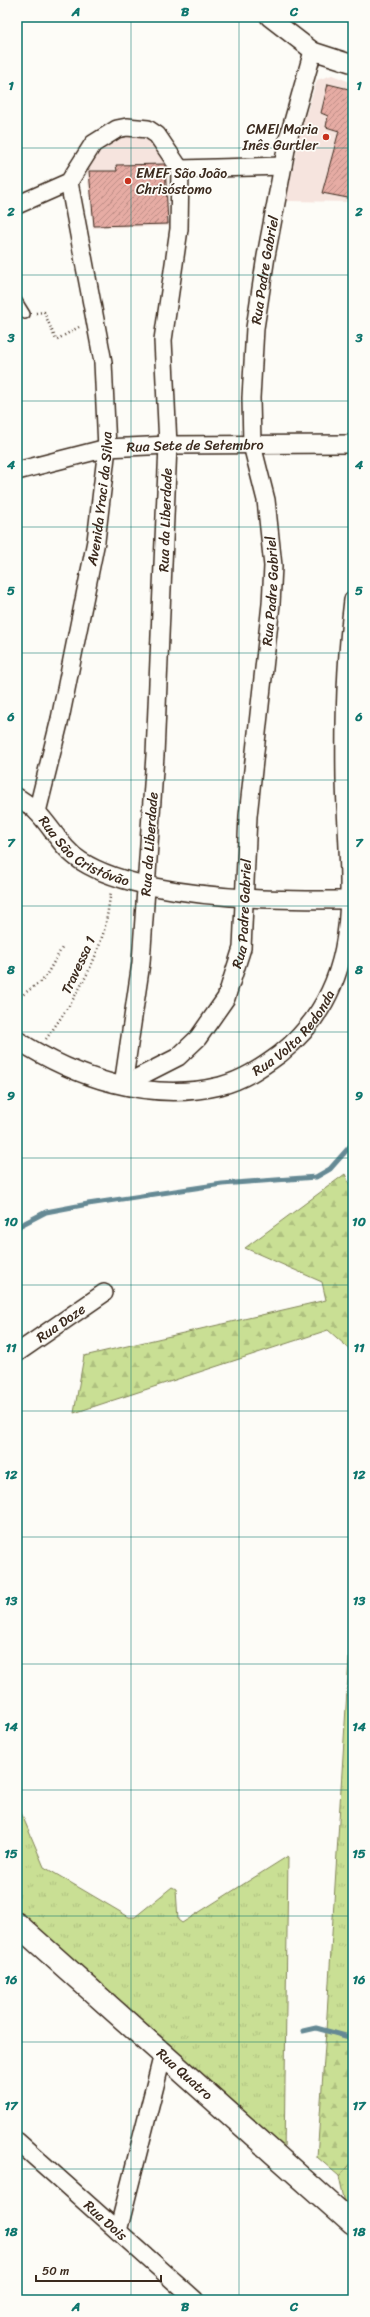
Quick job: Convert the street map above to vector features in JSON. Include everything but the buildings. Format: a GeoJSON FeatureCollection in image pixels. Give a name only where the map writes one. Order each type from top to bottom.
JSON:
{"type":"FeatureCollection","features":[{"type":"Feature","properties":{"kind":"street"},"geometry":{"type":"LineString","coordinates":[[269,17],[312,51],[353,64]]}},
{"type":"Feature","properties":{"kind":"street","name":"Rua Padre Gabriel"},"geometry":{"type":"LineString","coordinates":[[123,1085],[178,1057],[198,1038],[213,1020],[226,998],[242,948],[246,899],[248,816],[271,604],[273,566],[266,500],[252,445],[251,398],[255,328],[266,256],[288,139],[312,51]]}},
{"type":"Feature","properties":{"kind":"street"},"geometry":{"type":"LineString","coordinates":[[17,205],[69,182],[93,144],[118,129],[127,127],[148,129],[158,135],[180,169],[283,166]]}},
{"type":"Feature","properties":{"kind":"street","name":"Rua da Liberdade"},"geometry":{"type":"LineString","coordinates":[[123,1085],[141,963],[146,885],[160,660],[168,445],[162,340],[179,229],[180,169]]}},
{"type":"Feature","properties":{"kind":"street","name":"Avenida Yraci da Silva"},"geometry":{"type":"LineString","coordinates":[[37,812],[60,719],[96,541],[107,448],[103,362],[94,319],[90,285],[69,182]]}},
{"type":"Feature","properties":{"kind":"street","name":"Rua Sete de Setembro"},"geometry":{"type":"LineString","coordinates":[[17,471],[107,448],[168,445],[353,444]]}},
{"type":"Feature","properties":{"kind":"street","name":"Rua Volta Redonda"},"geometry":{"type":"LineString","coordinates":[[17,1040],[36,1052],[92,1078],[155,1091],[206,1089],[246,1077],[290,1046],[310,1024],[325,1004],[340,968],[352,927],[345,779],[346,687],[353,600]]}},
{"type":"Feature","properties":{"kind":"street","name":"Rua São Cristóvão"},"geometry":{"type":"LineString","coordinates":[[17,797],[37,812],[68,850],[80,860],[113,876],[146,885],[211,896],[293,901],[351,900]]}},
{"type":"Feature","properties":{"kind":"street","name":"Rua Doze"},"geometry":{"type":"LineString","coordinates":[[17,1353],[104,1293]]}},
{"type":"Feature","properties":{"kind":"street","name":"Rua Quatro"},"geometry":{"type":"LineString","coordinates":[[17,1924],[353,2224]]}},
{"type":"Feature","properties":{"kind":"street"},"geometry":{"type":"LineString","coordinates":[[118,2231],[163,2054]]}},
{"type":"Feature","properties":{"kind":"street","name":"Rua Dois"},"geometry":{"type":"LineString","coordinates":[[17,2141],[195,2300]]}},
{"type":"Feature","properties":{"kind":"lane"},"geometry":{"type":"LineString","coordinates":[[17,301],[25,314]]}},
{"type":"Feature","properties":{"kind":"path"},"geometry":{"type":"LineString","coordinates":[[25,314],[44,312],[56,340],[94,319]]}},
{"type":"Feature","properties":{"kind":"path","name":"Travessa 1"},"geometry":{"type":"LineString","coordinates":[[36,1052],[77,995],[88,973],[103,936],[113,876]]}},
{"type":"Feature","properties":{"kind":"path"},"geometry":{"type":"LineString","coordinates":[[17,999],[44,979],[62,948]]}},
{"type":"Feature","properties":{"kind":"shaded area","name":"CMEI Maria Inês Gurtler"},"geometry":{"type":"Polygon","coordinates":[[[332,75],[353,83],[353,202],[286,201],[301,130],[317,80],[332,75]]]}},
{"type":"Feature","properties":{"kind":"shaded area","name":"EMEF São João Chrisóstomo"},"geometry":{"type":"Polygon","coordinates":[[[125,137],[148,140],[167,159],[169,226],[93,228],[87,173],[91,161],[109,144],[125,137]]]}},
{"type":"Feature","properties":{"kind":"green space"},"geometry":{"type":"Polygon","coordinates":[[[345,1174],[353,1192],[353,1352],[328,1330],[74,1413],[84,1356],[326,1300],[322,1282],[245,1248],[345,1174]]]}},
{"type":"Feature","properties":{"kind":"green space"},"geometry":{"type":"Polygon","coordinates":[[[353,1594],[353,2038],[326,2031],[353,1594]]]}},
{"type":"Feature","properties":{"kind":"green space"},"geometry":{"type":"Polygon","coordinates":[[[17,1803],[44,1867],[129,1917],[135,1917],[172,1887],[176,1889],[178,1920],[182,1923],[288,1856],[284,2156],[92,1982],[17,1911],[17,1803]]]}},
{"type":"Feature","properties":{"kind":"green space"},"geometry":{"type":"Polygon","coordinates":[[[326,2031],[353,2038],[353,2160],[339,2176],[317,2157],[326,2031]]]}},
{"type":"Feature","properties":{"kind":"green space"},"geometry":{"type":"Polygon","coordinates":[[[353,2160],[353,2211],[345,2203],[339,2176],[353,2160]]]}},
{"type":"Feature","properties":{"kind":"waterway"},"geometry":{"type":"LineString","coordinates":[[17,1227],[46,1212],[88,1204],[222,1184],[316,1177],[330,1169],[353,1143]]}},
{"type":"Feature","properties":{"kind":"waterway"},"geometry":{"type":"LineString","coordinates":[[303,2031],[316,2028],[353,2038]]}},
{"type":"Feature","properties":{"kind":"place","name":"CMEI Maria Inês Gurtler"},"geometry":{"type":"Point","coordinates":[326,137]}},
{"type":"Feature","properties":{"kind":"place","name":"EMEF São João Chrisóstomo"},"geometry":{"type":"Point","coordinates":[128,181]}}]}
